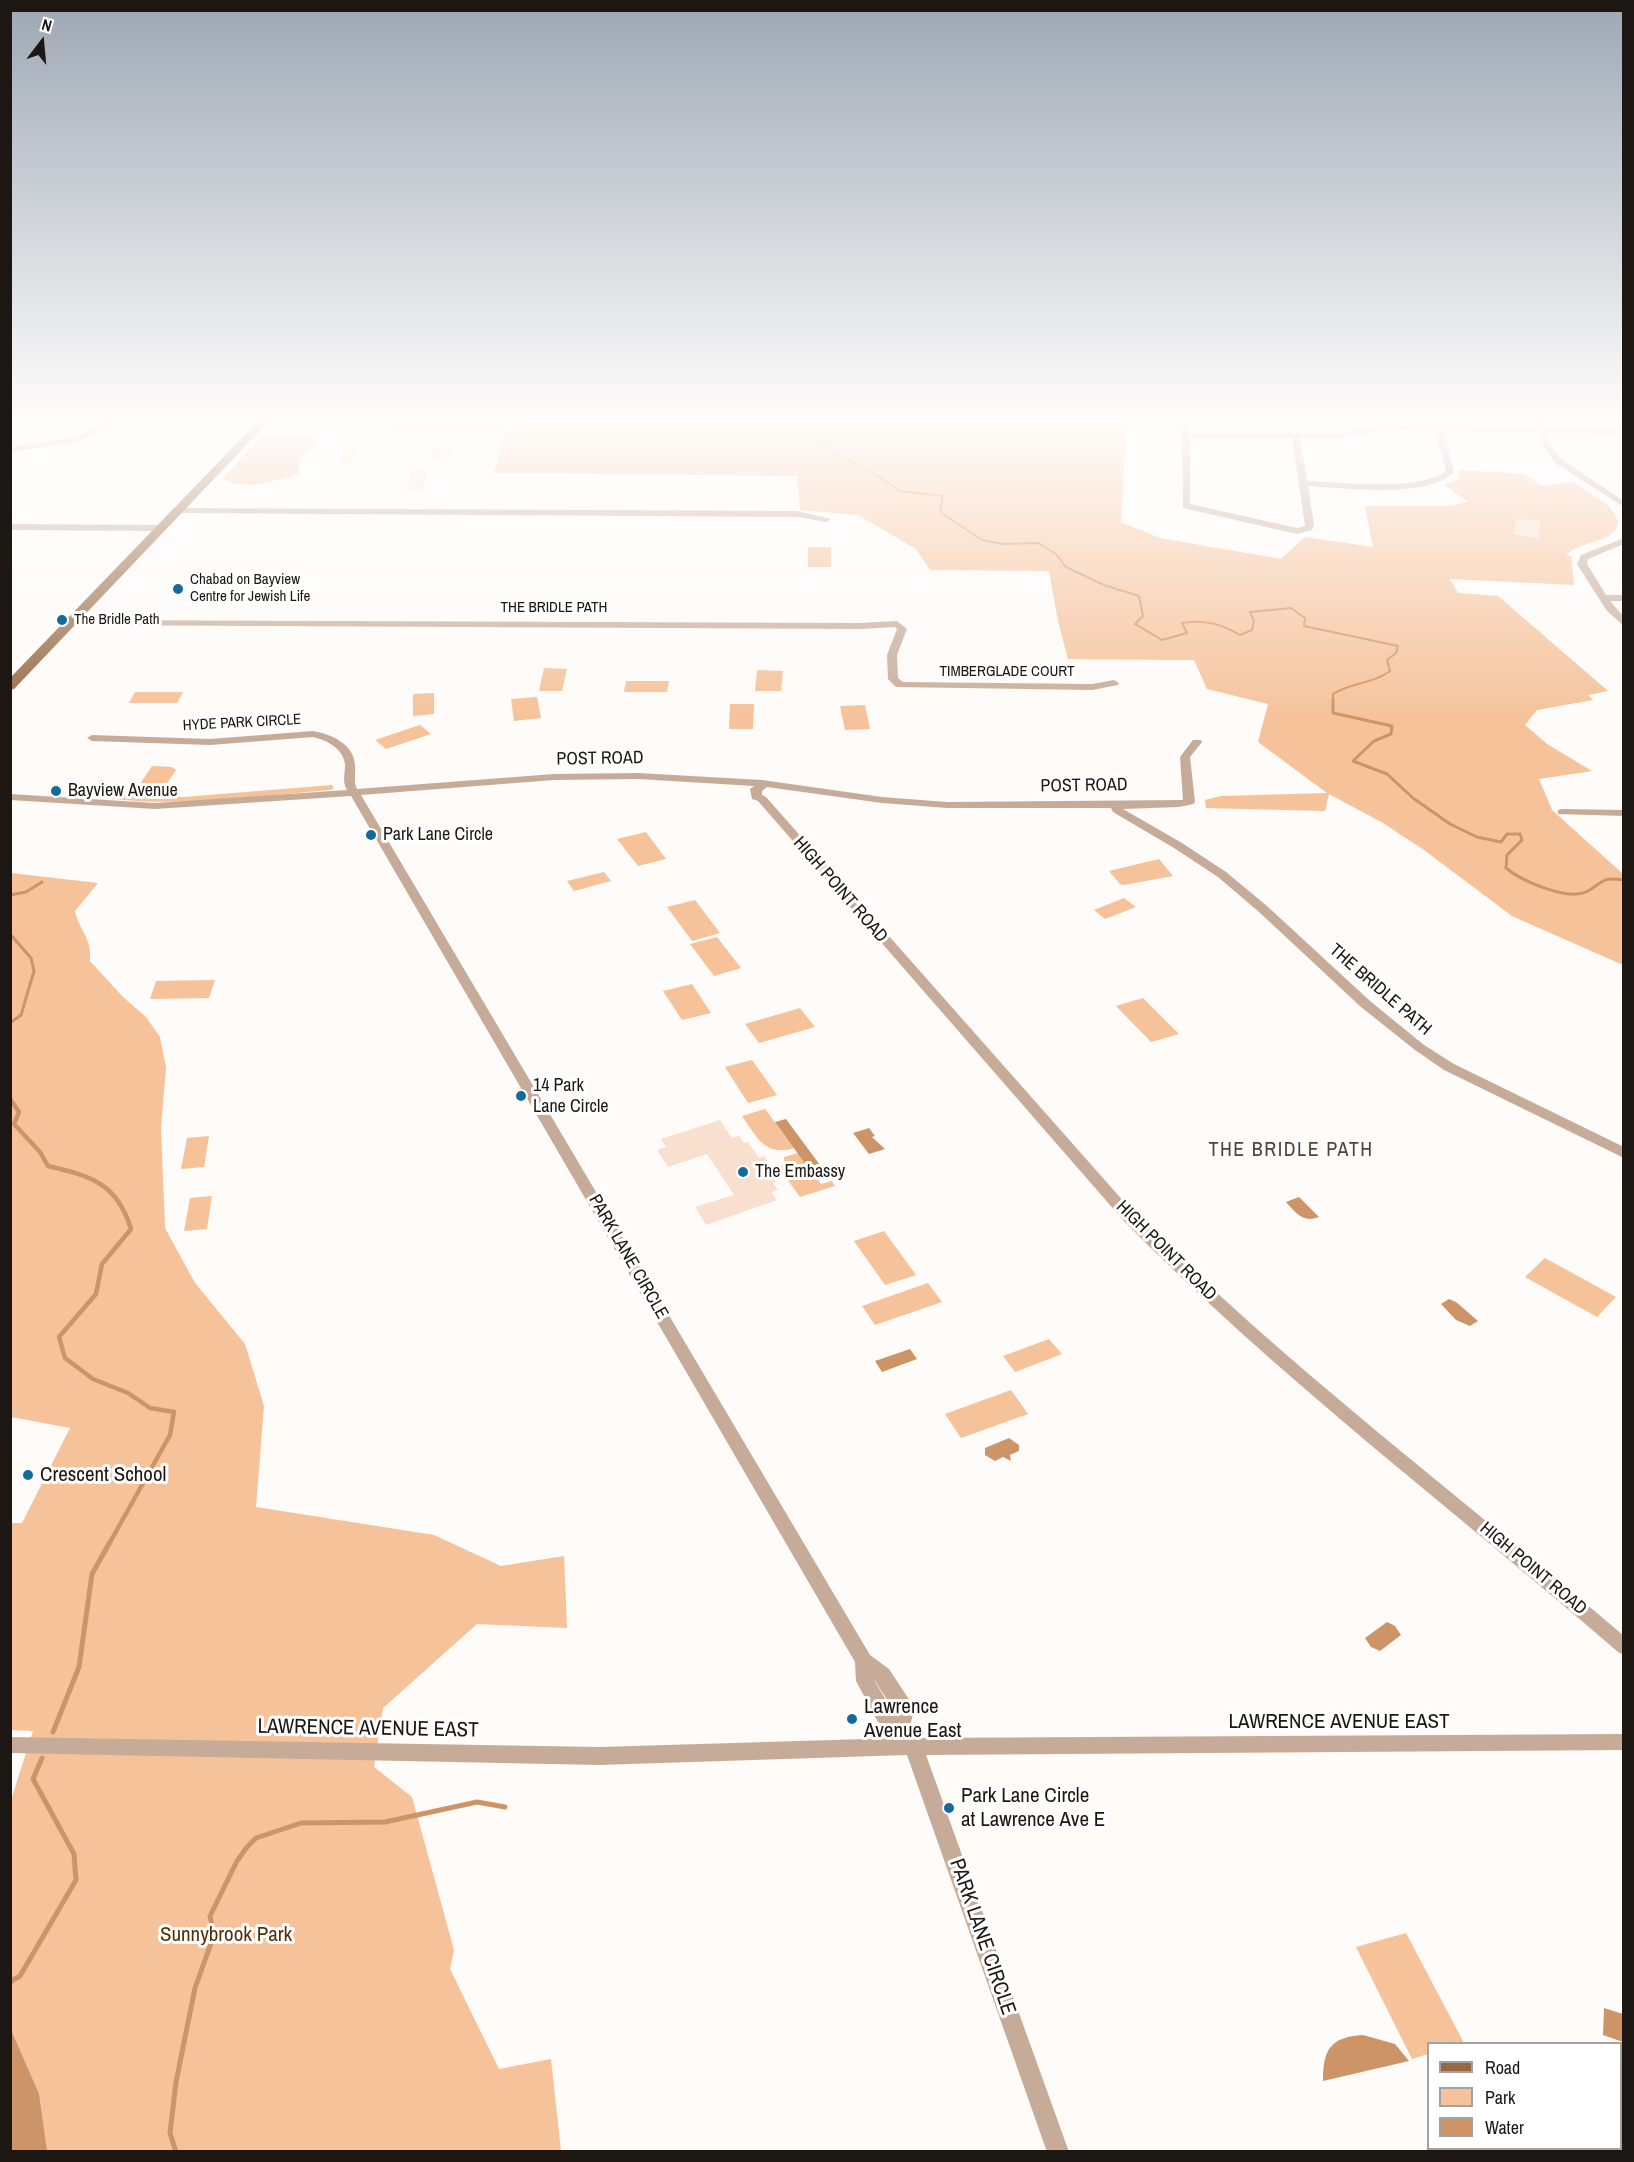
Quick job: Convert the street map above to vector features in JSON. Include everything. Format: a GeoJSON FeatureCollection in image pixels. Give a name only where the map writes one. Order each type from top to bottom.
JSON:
{"type":"FeatureCollection","features":[{"type":"Feature","properties":{"kind":"main road"},"geometry":{"type":"LineString","coordinates":[[10,686],[171,518]]}},
{"type":"Feature","properties":{"kind":"street"},"geometry":{"type":"LineString","coordinates":[[820,518],[827,519]]}},
{"type":"Feature","properties":{"kind":"street"},"geometry":{"type":"LineString","coordinates":[[1235,518],[1289,530],[1304,530],[1310,525],[1309,518]]}},
{"type":"Feature","properties":{"kind":"street"},"geometry":{"type":"LineString","coordinates":[[10,527],[161,528]]}},
{"type":"Feature","properties":{"kind":"street"},"geometry":{"type":"LineString","coordinates":[[1623,541],[1584,558],[1583,569],[1602,598],[1623,623]]}},
{"type":"Feature","properties":{"kind":"street"},"geometry":{"type":"LineString","coordinates":[[1602,598],[1623,598]]}},
{"type":"Feature","properties":{"kind":"street","name":"THE BRIDLE PATH"},"geometry":{"type":"LineString","coordinates":[[71,623],[859,626],[890,623],[897,624],[902,629],[892,655],[893,679],[900,685]]}},
{"type":"Feature","properties":{"kind":"street","name":"TIMBERGLADE COURT"},"geometry":{"type":"LineString","coordinates":[[900,685],[1092,687],[1114,682]]}},
{"type":"Feature","properties":{"kind":"street","name":"HYDE PARK CIRCLE"},"geometry":{"type":"LineString","coordinates":[[92,738],[186,743],[324,735],[345,752],[350,762],[349,782],[356,792]]}},
{"type":"Feature","properties":{"kind":"street","name":"POST ROAD"},"geometry":{"type":"LineString","coordinates":[[10,797],[155,806],[554,777],[699,777],[882,800],[947,805],[1189,802],[1185,757],[1197,742]]}},
{"type":"Feature","properties":{"kind":"street","name":"HIGH POINT ROAD"},"geometry":{"type":"LineString","coordinates":[[762,785],[756,789],[756,797],[762,800],[1121,1207],[1183,1272],[1279,1358],[1527,1563],[1623,1647]]}},
{"type":"Feature","properties":{"kind":"street","name":"PARK LANE CIRCLE"},"geometry":{"type":"LineString","coordinates":[[356,792],[864,1660],[865,1681],[885,1716],[901,1723],[914,1747],[1058,2151]]}},
{"type":"Feature","properties":{"kind":"street","name":"THE BRIDLE PATH"},"geometry":{"type":"LineString","coordinates":[[1116,804],[1117,810],[1136,819],[1206,862],[1236,886],[1381,1020],[1422,1050],[1449,1067],[1623,1153]]}},
{"type":"Feature","properties":{"kind":"street"},"geometry":{"type":"LineString","coordinates":[[1562,812],[1623,813]]}},
{"type":"Feature","properties":{"kind":"street","name":"LAWRENCE AVENUE EAST"},"geometry":{"type":"LineString","coordinates":[[10,1745],[600,1756],[914,1747],[1623,1742]]}},
{"type":"Feature","properties":{"kind":"green space"},"geometry":{"type":"Polygon","coordinates":[[[863,518],[1121,518],[1121,522],[1160,538],[1281,559],[1305,537],[1373,547],[1367,518],[1617,518],[1619,522],[1610,534],[1572,550],[1566,555],[1571,556],[1574,585],[1450,579],[1458,593],[1498,596],[1608,691],[1588,695],[1593,700],[1537,710],[1525,725],[1547,744],[1592,771],[1539,779],[1552,810],[1623,874],[1623,965],[1512,916],[1424,850],[1383,823],[1329,794],[1325,811],[1206,808],[1205,800],[1221,796],[1327,793],[1258,742],[1268,704],[1207,689],[1194,660],[1068,659],[1049,571],[930,570],[916,549],[863,518]]]}},
{"type":"Feature","properties":{"kind":"green space"},"geometry":{"type":"Polygon","coordinates":[[[808,547],[831,547],[831,567],[808,567],[808,547]]]}},
{"type":"Feature","properties":{"kind":"green space"},"geometry":{"type":"Polygon","coordinates":[[[544,668],[567,669],[562,691],[539,691],[544,668]]]}},
{"type":"Feature","properties":{"kind":"green space"},"geometry":{"type":"Polygon","coordinates":[[[757,670],[783,671],[781,691],[755,691],[757,670]]]}},
{"type":"Feature","properties":{"kind":"green space"},"geometry":{"type":"Polygon","coordinates":[[[626,681],[669,681],[667,692],[624,692],[626,681]]]}},
{"type":"Feature","properties":{"kind":"green space"},"geometry":{"type":"Polygon","coordinates":[[[135,692],[183,692],[177,703],[129,703],[135,692]]]}},
{"type":"Feature","properties":{"kind":"green space"},"geometry":{"type":"Polygon","coordinates":[[[434,693],[434,714],[413,716],[413,694],[434,693]]]}},
{"type":"Feature","properties":{"kind":"green space"},"geometry":{"type":"Polygon","coordinates":[[[537,697],[541,718],[514,721],[511,699],[537,697]]]}},
{"type":"Feature","properties":{"kind":"green space"},"geometry":{"type":"Polygon","coordinates":[[[730,704],[754,704],[753,729],[729,729],[730,704]]]}},
{"type":"Feature","properties":{"kind":"green space"},"geometry":{"type":"Polygon","coordinates":[[[865,705],[870,729],[845,730],[840,706],[865,705]]]}},
{"type":"Feature","properties":{"kind":"green space"},"geometry":{"type":"Polygon","coordinates":[[[420,725],[431,734],[386,749],[375,740],[420,725]]]}},
{"type":"Feature","properties":{"kind":"green space"},"geometry":{"type":"Polygon","coordinates":[[[152,766],[172,767],[176,770],[160,794],[134,793],[152,766]]]}},
{"type":"Feature","properties":{"kind":"green space"},"geometry":{"type":"Polygon","coordinates":[[[332,785],[334,789],[330,790],[218,800],[162,802],[106,798],[109,795],[184,797],[332,785]]]}},
{"type":"Feature","properties":{"kind":"green space"},"geometry":{"type":"Polygon","coordinates":[[[646,832],[666,859],[638,866],[617,839],[646,832]]]}},
{"type":"Feature","properties":{"kind":"green space"},"geometry":{"type":"Polygon","coordinates":[[[1159,859],[1173,876],[1124,885],[1120,884],[1109,871],[1159,859]]]}},
{"type":"Feature","properties":{"kind":"green space"},"geometry":{"type":"Polygon","coordinates":[[[604,872],[611,881],[574,891],[567,881],[604,872]]]}},
{"type":"Feature","properties":{"kind":"green space","name":"Sunnybrook Park"},"geometry":{"type":"Polygon","coordinates":[[[11,873],[98,883],[75,911],[89,946],[90,961],[123,997],[146,1017],[160,1037],[166,1068],[161,1127],[165,1228],[195,1283],[245,1344],[264,1406],[256,1507],[434,1535],[501,1566],[564,1556],[567,1628],[477,1624],[383,1708],[374,1767],[412,1797],[454,1950],[450,1969],[499,2069],[551,2059],[561,2151],[10,2151],[11,1800],[33,1731],[11,1730],[11,1523],[22,1523],[70,1428],[11,1417],[11,873]]]}},
{"type":"Feature","properties":{"kind":"green space"},"geometry":{"type":"Polygon","coordinates":[[[1124,898],[1136,907],[1105,919],[1094,910],[1124,898]]]}},
{"type":"Feature","properties":{"kind":"green space"},"geometry":{"type":"Polygon","coordinates":[[[695,900],[720,933],[692,941],[667,907],[695,900]]]}},
{"type":"Feature","properties":{"kind":"green space"},"geometry":{"type":"Polygon","coordinates":[[[717,937],[741,968],[714,976],[690,944],[717,937]]]}},
{"type":"Feature","properties":{"kind":"green space"},"geometry":{"type":"Polygon","coordinates":[[[215,980],[209,998],[150,999],[156,981],[215,980]]]}},
{"type":"Feature","properties":{"kind":"green space"},"geometry":{"type":"Polygon","coordinates":[[[692,984],[711,1013],[682,1020],[663,991],[692,984]]]}},
{"type":"Feature","properties":{"kind":"green space"},"geometry":{"type":"Polygon","coordinates":[[[1143,998],[1179,1034],[1151,1042],[1116,1006],[1143,998]]]}},
{"type":"Feature","properties":{"kind":"green space"},"geometry":{"type":"Polygon","coordinates":[[[800,1008],[815,1027],[759,1043],[745,1024],[800,1008]]]}},
{"type":"Feature","properties":{"kind":"green space"},"geometry":{"type":"Polygon","coordinates":[[[752,1060],[777,1095],[748,1103],[725,1067],[752,1060]]]}},
{"type":"Feature","properties":{"kind":"green space"},"geometry":{"type":"Polygon","coordinates":[[[765,1109],[794,1148],[776,1150],[769,1147],[757,1138],[742,1116],[765,1109]]]}},
{"type":"Feature","properties":{"kind":"green space"},"geometry":{"type":"Polygon","coordinates":[[[209,1136],[204,1167],[181,1169],[187,1138],[209,1136]]]}},
{"type":"Feature","properties":{"kind":"green space"},"geometry":{"type":"Polygon","coordinates":[[[798,1153],[821,1184],[832,1181],[835,1186],[800,1197],[780,1169],[784,1163],[784,1157],[798,1153]]]}},
{"type":"Feature","properties":{"kind":"green space"},"geometry":{"type":"Polygon","coordinates":[[[212,1196],[207,1229],[184,1231],[190,1198],[212,1196]]]}},
{"type":"Feature","properties":{"kind":"green space"},"geometry":{"type":"Polygon","coordinates":[[[884,1231],[916,1275],[885,1285],[854,1241],[884,1231]]]}},
{"type":"Feature","properties":{"kind":"green space"},"geometry":{"type":"Polygon","coordinates":[[[1545,1258],[1616,1297],[1597,1317],[1525,1277],[1545,1258]]]}},
{"type":"Feature","properties":{"kind":"green space"},"geometry":{"type":"Polygon","coordinates":[[[928,1283],[942,1302],[875,1325],[862,1306],[928,1283]]]}},
{"type":"Feature","properties":{"kind":"green space"},"geometry":{"type":"Polygon","coordinates":[[[1049,1339],[1062,1354],[1015,1372],[1003,1356],[1049,1339]]]}},
{"type":"Feature","properties":{"kind":"green space"},"geometry":{"type":"Polygon","coordinates":[[[1011,1390],[1028,1414],[961,1438],[945,1414],[1011,1390]]]}},
{"type":"Feature","properties":{"kind":"green space"},"geometry":{"type":"Polygon","coordinates":[[[1406,1933],[1463,2042],[1427,2042],[1427,2054],[1412,2059],[1356,1947],[1406,1933]]]}},
{"type":"Feature","properties":{"kind":"water"},"geometry":{"type":"Polygon","coordinates":[[[786,1119],[828,1176],[817,1180],[775,1122],[786,1119]]]}},
{"type":"Feature","properties":{"kind":"water"},"geometry":{"type":"Polygon","coordinates":[[[869,1128],[875,1136],[872,1137],[885,1149],[869,1154],[853,1133],[869,1128]]]}},
{"type":"Feature","properties":{"kind":"water"},"geometry":{"type":"Polygon","coordinates":[[[1299,1197],[1319,1217],[1304,1218],[1286,1202],[1299,1197]]]}},
{"type":"Feature","properties":{"kind":"water"},"geometry":{"type":"Polygon","coordinates":[[[1449,1299],[1456,1302],[1478,1321],[1470,1326],[1456,1320],[1441,1304],[1449,1299]]]}},
{"type":"Feature","properties":{"kind":"water"},"geometry":{"type":"Polygon","coordinates":[[[910,1349],[917,1359],[882,1372],[875,1361],[910,1349]]]}},
{"type":"Feature","properties":{"kind":"water"},"geometry":{"type":"Polygon","coordinates":[[[1009,1438],[1019,1445],[1019,1451],[1010,1455],[1011,1461],[1003,1457],[995,1461],[985,1455],[985,1448],[1009,1438]]]}},
{"type":"Feature","properties":{"kind":"water"},"geometry":{"type":"Polygon","coordinates":[[[1387,1622],[1395,1626],[1401,1635],[1380,1651],[1371,1647],[1365,1638],[1387,1622]]]}},
{"type":"Feature","properties":{"kind":"water"},"geometry":{"type":"Polygon","coordinates":[[[1604,2008],[1623,2014],[1623,2042],[1603,2035],[1604,2008]]]}},
{"type":"Feature","properties":{"kind":"water"},"geometry":{"type":"Polygon","coordinates":[[[11,2030],[39,2094],[47,2151],[11,2151],[11,2030]]]}},
{"type":"Feature","properties":{"kind":"water"},"geometry":{"type":"Polygon","coordinates":[[[1363,2035],[1395,2044],[1409,2061],[1323,2081],[1325,2061],[1331,2047],[1343,2039],[1363,2035]]]}},
{"type":"Feature","properties":{"kind":"building"},"geometry":{"type":"Polygon","coordinates":[[[1516,519],[1540,521],[1539,538],[1514,534],[1516,519]]]}},
{"type":"Feature","properties":{"kind":"building","name":"The Embassy"},"geometry":{"type":"Polygon","coordinates":[[[720,1120],[732,1138],[739,1136],[744,1143],[748,1142],[759,1158],[764,1156],[771,1165],[765,1166],[776,1182],[773,1183],[778,1190],[771,1192],[777,1200],[706,1225],[695,1207],[734,1195],[707,1154],[668,1167],[657,1150],[666,1147],[661,1139],[720,1120]]]}},
{"type":"Feature","properties":{"kind":"waterway"},"geometry":{"type":"LineString","coordinates":[[949,518],[982,540],[1004,544],[1038,543],[1056,554],[1066,567],[1104,585],[1139,596],[1143,616],[1135,624],[1162,640],[1187,633],[1182,623],[1190,622],[1212,623],[1240,635],[1252,630],[1254,621],[1250,612],[1291,608],[1305,618],[1304,626],[1398,646],[1396,653],[1387,660],[1390,671],[1333,694],[1333,713],[1392,726],[1391,734],[1374,741],[1353,761],[1387,774],[1413,798],[1450,824],[1477,837],[1501,842],[1507,834],[1520,834],[1522,840],[1507,855],[1506,868],[1532,883],[1556,892],[1578,894],[1586,892],[1605,880],[1624,880]]}},
{"type":"Feature","properties":{"kind":"waterway"},"geometry":{"type":"LineString","coordinates":[[10,895],[26,892],[42,882]]}},
{"type":"Feature","properties":{"kind":"waterway"},"geometry":{"type":"LineString","coordinates":[[10,934],[31,958],[34,971],[21,1015],[10,1023]]}},
{"type":"Feature","properties":{"kind":"waterway"},"geometry":{"type":"LineString","coordinates":[[10,1099],[19,1112],[14,1124],[40,1152],[48,1166],[89,1178],[110,1191],[125,1213],[131,1229],[102,1264],[96,1294],[59,1337],[65,1358],[93,1379],[128,1393],[150,1408],[174,1412],[170,1435],[109,1544]]}},
{"type":"Feature","properties":{"kind":"waterway"},"geometry":{"type":"LineString","coordinates":[[53,1732],[79,1667],[92,1574],[110,1542]]}},
{"type":"Feature","properties":{"kind":"waterway"},"geometry":{"type":"LineString","coordinates":[[10,1982],[20,1976],[76,1880],[74,1854],[33,1779],[42,1758]]}},
{"type":"Feature","properties":{"kind":"waterway"},"geometry":{"type":"LineString","coordinates":[[176,2152],[170,2133],[176,2082],[195,1988],[214,1935],[210,1916],[237,1861],[247,1847],[256,1838],[301,1823],[385,1822],[477,1802],[505,1807]]}},
{"type":"Feature","properties":{"kind":"place","name":"Chabad on Bayview Centre for Jewish Life"},"geometry":{"type":"Point","coordinates":[178,589]}},
{"type":"Feature","properties":{"kind":"place","name":"The Bridle Path"},"geometry":{"type":"Point","coordinates":[62,620]}},
{"type":"Feature","properties":{"kind":"place","name":"Bayview Avenue"},"geometry":{"type":"Point","coordinates":[56,791]}},
{"type":"Feature","properties":{"kind":"place","name":"Park Lane Circle"},"geometry":{"type":"Point","coordinates":[371,835]}},
{"type":"Feature","properties":{"kind":"place","name":"14 Park Lane Circle"},"geometry":{"type":"Point","coordinates":[521,1096]}},
{"type":"Feature","properties":{"kind":"place","name":"The Embassy"},"geometry":{"type":"Point","coordinates":[743,1172]}},
{"type":"Feature","properties":{"kind":"place","name":"Crescent School"},"geometry":{"type":"Point","coordinates":[28,1475]}},
{"type":"Feature","properties":{"kind":"place","name":"Lawrence Avenue East"},"geometry":{"type":"Point","coordinates":[852,1719]}},
{"type":"Feature","properties":{"kind":"place","name":"Park Lane Circle at Lawrence Ave E"},"geometry":{"type":"Point","coordinates":[949,1808]}},
{"type":"Feature","properties":{"kind":"district","name":"THE BRIDLE PATH"},"geometry":{"type":"Point","coordinates":[1291,1151]}}]}
